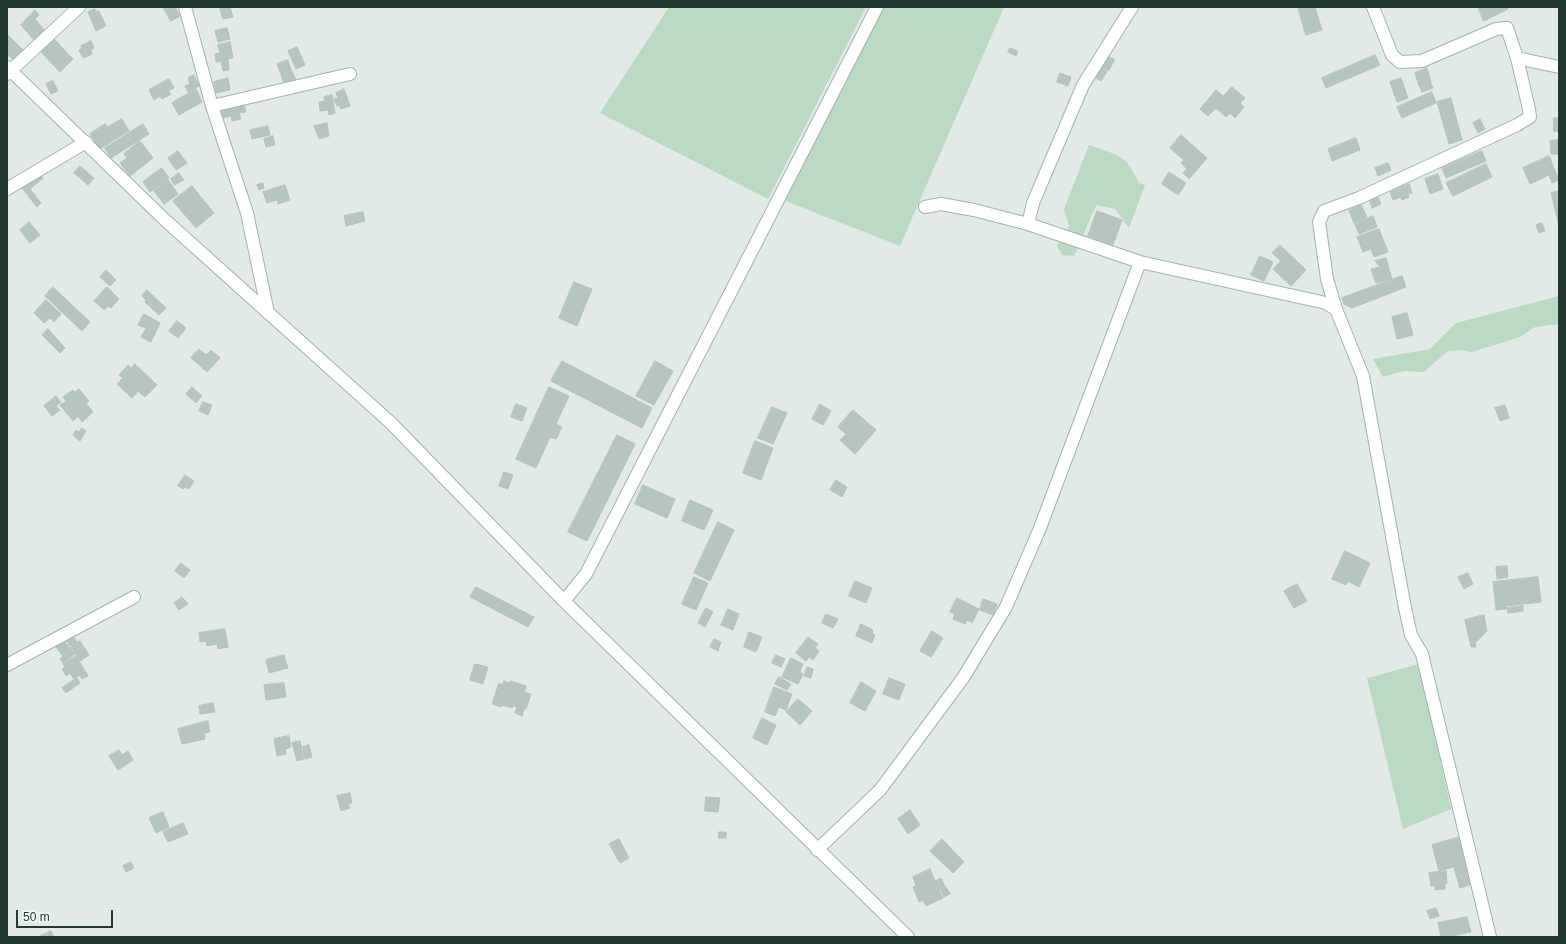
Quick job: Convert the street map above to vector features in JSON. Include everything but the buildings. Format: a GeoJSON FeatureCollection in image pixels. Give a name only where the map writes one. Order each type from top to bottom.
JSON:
{"type":"FeatureCollection","features":[{"type":"Feature","properties":{"kind":"street"},"geometry":{"type":"LineString","coordinates":[[79,7],[9,70],[86,142],[165,220],[391,423],[564,601],[817,850],[908,937]]}},
{"type":"Feature","properties":{"kind":"street"},"geometry":{"type":"LineString","coordinates":[[185,7],[212,106],[247,213],[268,313]]}},
{"type":"Feature","properties":{"kind":"street"},"geometry":{"type":"LineString","coordinates":[[564,601],[586,574],[877,7]]}},
{"type":"Feature","properties":{"kind":"street"},"geometry":{"type":"LineString","coordinates":[[1028,224],[1033,203],[1083,85],[1132,7]]}},
{"type":"Feature","properties":{"kind":"street"},"geometry":{"type":"LineString","coordinates":[[1373,7],[1392,55],[1400,62],[1422,61],[1496,29],[1507,28],[1517,58],[1530,117],[1359,198],[1324,211],[1319,222],[1327,279],[1336,309],[1363,376],[1395,558],[1411,635],[1422,654],[1490,937]]}},
{"type":"Feature","properties":{"kind":"street"},"geometry":{"type":"LineString","coordinates":[[1517,58],[1559,67]]}},
{"type":"Feature","properties":{"kind":"street"},"geometry":{"type":"LineString","coordinates":[[212,106],[350,74]]}},
{"type":"Feature","properties":{"kind":"street"},"geometry":{"type":"LineString","coordinates":[[7,188],[86,142]]}},
{"type":"Feature","properties":{"kind":"street"},"geometry":{"type":"LineString","coordinates":[[925,207],[942,204],[1028,224],[1140,262],[1326,302],[1336,309]]}},
{"type":"Feature","properties":{"kind":"street"},"geometry":{"type":"LineString","coordinates":[[817,850],[880,790],[963,678],[1006,607],[1040,528],[1140,262]]}},
{"type":"Feature","properties":{"kind":"street"},"geometry":{"type":"LineString","coordinates":[[7,665],[134,597]]}},
{"type":"Feature","properties":{"kind":"green space"},"geometry":{"type":"Polygon","coordinates":[[[669,7],[866,7],[768,199],[600,113],[669,7]]]}},
{"type":"Feature","properties":{"kind":"green space"},"geometry":{"type":"Polygon","coordinates":[[[884,7],[1004,7],[900,246],[783,200],[884,7]]]}},
{"type":"Feature","properties":{"kind":"green space"},"geometry":{"type":"Polygon","coordinates":[[[1089,145],[1120,157],[1130,166],[1139,183],[1145,185],[1129,228],[1115,209],[1097,205],[1074,256],[1062,255],[1057,246],[1069,227],[1064,209],[1089,145]]]}},
{"type":"Feature","properties":{"kind":"green space"},"geometry":{"type":"Polygon","coordinates":[[[1559,296],[1559,324],[1535,327],[1520,337],[1472,352],[1459,350],[1448,351],[1424,372],[1404,371],[1383,377],[1373,359],[1430,349],[1456,323],[1559,296]]]}},
{"type":"Feature","properties":{"kind":"green space"},"geometry":{"type":"Polygon","coordinates":[[[1419,664],[1451,809],[1403,829],[1367,678],[1419,664]]]}}]}
